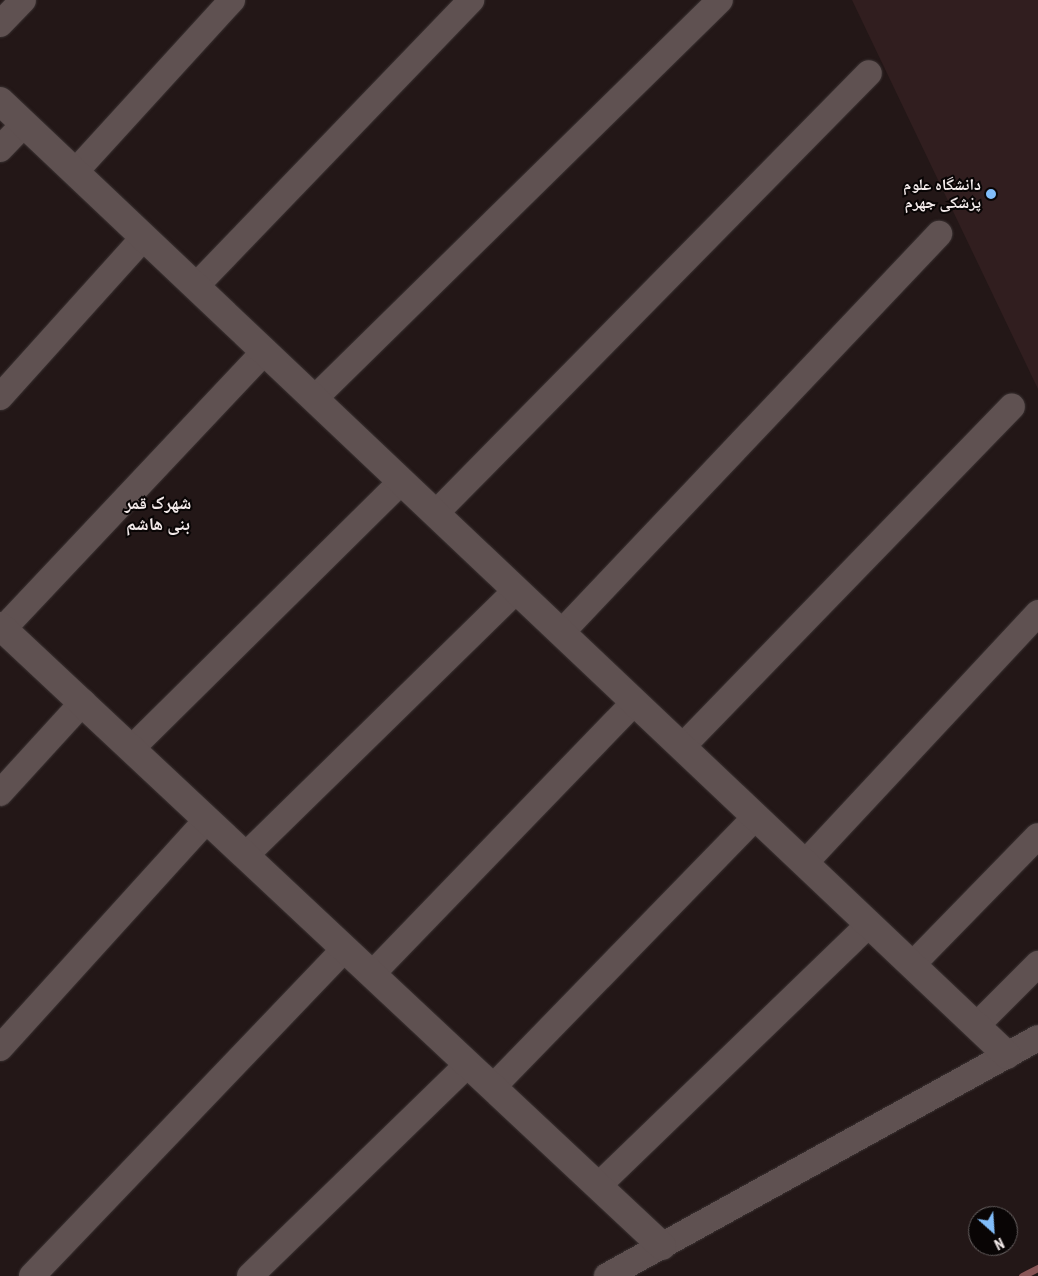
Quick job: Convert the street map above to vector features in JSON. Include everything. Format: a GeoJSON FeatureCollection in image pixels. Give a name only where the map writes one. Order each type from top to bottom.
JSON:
{"type":"FeatureCollection","features":[{"type":"Feature","properties":{"kind":"street"},"geometry":{"type":"LineString","coordinates":[[0,24],[23,0]]}},
{"type":"Feature","properties":{"kind":"street"},"geometry":{"type":"LineString","coordinates":[[75,172],[232,0]]}},
{"type":"Feature","properties":{"kind":"street"},"geometry":{"type":"LineString","coordinates":[[196,286],[471,0]]}},
{"type":"Feature","properties":{"kind":"street"},"geometry":{"type":"LineString","coordinates":[[314,398],[720,0]]}},
{"type":"Feature","properties":{"kind":"street"},"geometry":{"type":"LineString","coordinates":[[436,513],[869,73]]}},
{"type":"Feature","properties":{"kind":"street"},"geometry":{"type":"LineString","coordinates":[[0,101],[1007,1055]]}},
{"type":"Feature","properties":{"kind":"street"},"geometry":{"type":"LineString","coordinates":[[0,149],[24,124]]}},
{"type":"Feature","properties":{"kind":"street"},"geometry":{"type":"LineString","coordinates":[[562,633],[939,234]]}},
{"type":"Feature","properties":{"kind":"street"},"geometry":{"type":"LineString","coordinates":[[0,396],[144,237]]}},
{"type":"Feature","properties":{"kind":"street"},"geometry":{"type":"LineString","coordinates":[[265,351],[1,628],[83,702],[662,1246]]}},
{"type":"Feature","properties":{"kind":"street"},"geometry":{"type":"LineString","coordinates":[[682,747],[1012,407]]}},
{"type":"Feature","properties":{"kind":"street"},"geometry":{"type":"LineString","coordinates":[[131,749],[402,481]]}},
{"type":"Feature","properties":{"kind":"street"},"geometry":{"type":"LineString","coordinates":[[245,856],[516,590]]}},
{"type":"Feature","properties":{"kind":"street"},"geometry":{"type":"LineString","coordinates":[[805,864],[1038,613]]}},
{"type":"Feature","properties":{"kind":"street"},"geometry":{"type":"LineString","coordinates":[[0,793],[83,702]]}},
{"type":"Feature","properties":{"kind":"street"},"geometry":{"type":"LineString","coordinates":[[372,974],[635,702]]}},
{"type":"Feature","properties":{"kind":"street"},"geometry":{"type":"LineString","coordinates":[[493,1087],[756,817]]}},
{"type":"Feature","properties":{"kind":"street"},"geometry":{"type":"LineString","coordinates":[[0,1048],[207,820]]}},
{"type":"Feature","properties":{"kind":"street"},"geometry":{"type":"LineString","coordinates":[[912,965],[1038,836]]}},
{"type":"Feature","properties":{"kind":"street"},"geometry":{"type":"LineString","coordinates":[[598,1186],[869,924]]}},
{"type":"Feature","properties":{"kind":"street"},"geometry":{"type":"LineString","coordinates":[[32,1276],[345,949]]}},
{"type":"Feature","properties":{"kind":"street"},"geometry":{"type":"LineString","coordinates":[[976,1026],[1038,964]]}},
{"type":"Feature","properties":{"kind":"street"},"geometry":{"type":"LineString","coordinates":[[607,1276],[1038,1038]]}},
{"type":"Feature","properties":{"kind":"street"},"geometry":{"type":"LineString","coordinates":[[250,1276],[468,1064]]}},
{"type":"Feature","properties":{"kind":"shaded area","name":"دانشگاه علوم پزشکی جهرم"},"geometry":{"type":"Polygon","coordinates":[[[852,0],[1038,0],[1038,389],[852,0]]]}},
{"type":"Feature","properties":{"kind":"waterway"},"geometry":{"type":"LineString","coordinates":[[1022,1276],[1038,1268]]}},
{"type":"Feature","properties":{"kind":"place","name":"دانشگاه علوم پزشکی جهرم"},"geometry":{"type":"Point","coordinates":[991,194]}},
{"type":"Feature","properties":{"kind":"district","name":"شهرک قمر بنی هاشم"},"geometry":{"type":"Point","coordinates":[158,514]}}]}
